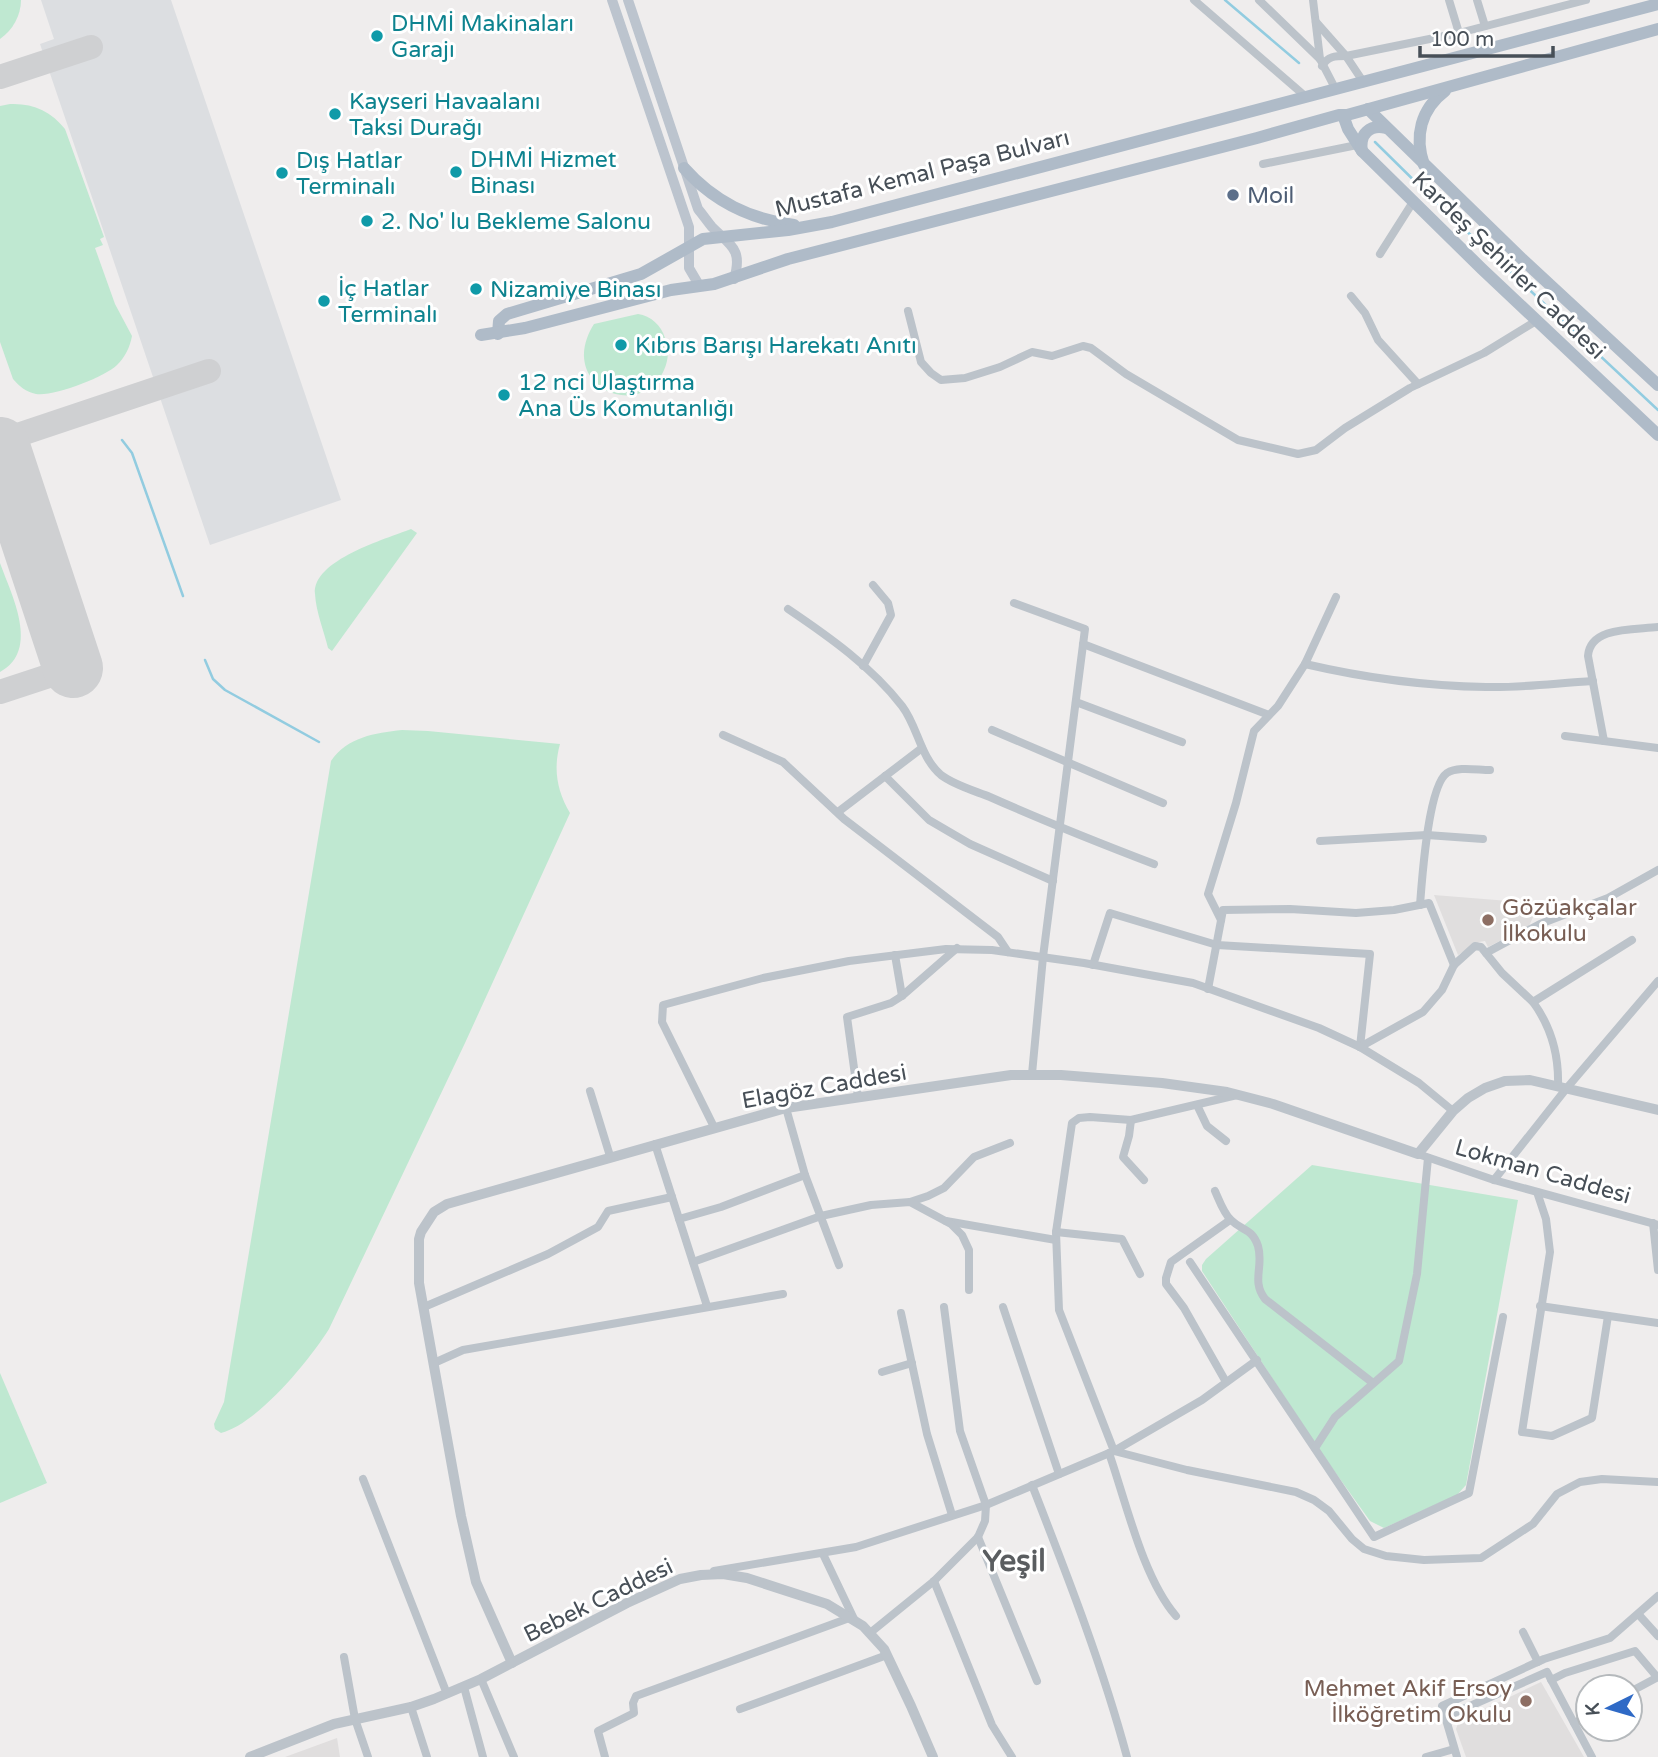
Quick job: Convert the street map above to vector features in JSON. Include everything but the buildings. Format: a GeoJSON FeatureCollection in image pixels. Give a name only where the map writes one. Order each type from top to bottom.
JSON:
{"type":"FeatureCollection","features":[{"type":"Feature","properties":{"kind":"main road"},"geometry":{"type":"LineString","coordinates":[[612,0],[689,227],[689,268],[699,285]]}},
{"type":"Feature","properties":{"kind":"main road"},"geometry":{"type":"LineString","coordinates":[[628,0],[698,209],[713,228],[726,237],[736,255],[738,266],[734,279]]}},
{"type":"Feature","properties":{"kind":"main road"},"geometry":{"type":"LineString","coordinates":[[1341,115],[1333,110],[1330,103],[1336,90],[1658,2]]}},
{"type":"Feature","properties":{"kind":"main road"},"geometry":{"type":"LineString","coordinates":[[481,335],[498,334],[664,292],[734,279],[788,259],[1369,109],[1658,29]]}},
{"type":"Feature","properties":{"kind":"main road"},"geometry":{"type":"LineString","coordinates":[[1361,83],[1372,93],[1369,109]]}},
{"type":"Feature","properties":{"kind":"main road"},"geometry":{"type":"LineString","coordinates":[[1424,165],[1420,149],[1421,124],[1431,104],[1448,88]]}},
{"type":"Feature","properties":{"kind":"main road","name":"Mustafa Kemal Paşa Bulvarı"},"geometry":{"type":"LineString","coordinates":[[498,334],[499,321],[507,314],[641,274],[704,239],[808,226],[1336,90]]}},
{"type":"Feature","properties":{"kind":"main road","name":"Kardeş Şehirler Caddesi"},"geometry":{"type":"LineString","coordinates":[[1369,109],[1424,165],[1658,386]]}},
{"type":"Feature","properties":{"kind":"main road","name":"Kardeş Şehirler Caddesi"},"geometry":{"type":"LineString","coordinates":[[1341,115],[1360,148],[1413,202],[1535,321],[1658,435]]}},
{"type":"Feature","properties":{"kind":"main road"},"geometry":{"type":"LineString","coordinates":[[1360,148],[1366,132],[1374,127],[1386,128]]}},
{"type":"Feature","properties":{"kind":"main road"},"geometry":{"type":"LineString","coordinates":[[684,168],[702,188],[728,205],[774,222],[808,226]]}},
{"type":"Feature","properties":{"kind":"street"},"geometry":{"type":"LineString","coordinates":[[1194,0],[1305,96]]}},
{"type":"Feature","properties":{"kind":"street"},"geometry":{"type":"LineString","coordinates":[[1259,0],[1297,35],[1321,62],[1336,90]]}},
{"type":"Feature","properties":{"kind":"street"},"geometry":{"type":"LineString","coordinates":[[1313,0],[1321,62]]}},
{"type":"Feature","properties":{"kind":"street"},"geometry":{"type":"LineString","coordinates":[[1449,0],[1459,33]]}},
{"type":"Feature","properties":{"kind":"street"},"geometry":{"type":"LineString","coordinates":[[1477,0],[1485,26]]}},
{"type":"Feature","properties":{"kind":"street"},"geometry":{"type":"LineString","coordinates":[[1321,62],[1335,56],[1459,33],[1586,0]]}},
{"type":"Feature","properties":{"kind":"street"},"geometry":{"type":"LineString","coordinates":[[1297,35],[1307,36],[1313,33],[1316,24]]}},
{"type":"Feature","properties":{"kind":"street"},"geometry":{"type":"LineString","coordinates":[[1316,24],[1346,56],[1361,83]]}},
{"type":"Feature","properties":{"kind":"street"},"geometry":{"type":"LineString","coordinates":[[1263,164],[1360,148]]}},
{"type":"Feature","properties":{"kind":"street"},"geometry":{"type":"LineString","coordinates":[[1380,254],[1413,202]]}},
{"type":"Feature","properties":{"kind":"street"},"geometry":{"type":"LineString","coordinates":[[1351,296],[1365,313],[1378,340],[1418,384]]}},
{"type":"Feature","properties":{"kind":"street"},"geometry":{"type":"LineString","coordinates":[[908,311],[921,362],[941,380],[965,379],[1000,368],[1031,352],[1052,356],[1083,346],[1091,348],[1126,374],[1238,440],[1293,454],[1316,450],[1345,428],[1418,384],[1484,353],[1535,321]]}},
{"type":"Feature","properties":{"kind":"street"},"geometry":{"type":"LineString","coordinates":[[863,666],[891,615],[888,603],[873,585]]}},
{"type":"Feature","properties":{"kind":"street"},"geometry":{"type":"LineString","coordinates":[[1221,920],[1208,894],[1236,803],[1254,730],[1278,706],[1305,664],[1336,597]]}},
{"type":"Feature","properties":{"kind":"street"},"geometry":{"type":"LineString","coordinates":[[1014,603],[1085,629],[1043,957],[1032,1074]]}},
{"type":"Feature","properties":{"kind":"street"},"geometry":{"type":"LineString","coordinates":[[788,609],[863,666],[903,708],[922,748],[942,776],[1154,864]]}},
{"type":"Feature","properties":{"kind":"street"},"geometry":{"type":"LineString","coordinates":[[1604,741],[1588,652],[1596,638],[1605,634],[1658,627]]}},
{"type":"Feature","properties":{"kind":"street"},"geometry":{"type":"LineString","coordinates":[[1083,644],[1269,715]]}},
{"type":"Feature","properties":{"kind":"street"},"geometry":{"type":"LineString","coordinates":[[1305,664],[1360,677],[1475,687],[1593,681]]}},
{"type":"Feature","properties":{"kind":"street"},"geometry":{"type":"LineString","coordinates":[[1076,702],[1182,742]]}},
{"type":"Feature","properties":{"kind":"street"},"geometry":{"type":"LineString","coordinates":[[992,730],[1163,803]]}},
{"type":"Feature","properties":{"kind":"street"},"geometry":{"type":"LineString","coordinates":[[723,735],[783,762],[838,812],[998,937],[1008,952]]}},
{"type":"Feature","properties":{"kind":"street"},"geometry":{"type":"LineString","coordinates":[[1565,736],[1658,748]]}},
{"type":"Feature","properties":{"kind":"street"},"geometry":{"type":"LineString","coordinates":[[838,812],[922,748]]}},
{"type":"Feature","properties":{"kind":"street"},"geometry":{"type":"LineString","coordinates":[[1420,905],[1427,835],[1439,782],[1444,776],[1457,770],[1490,770]]}},
{"type":"Feature","properties":{"kind":"street"},"geometry":{"type":"LineString","coordinates":[[886,776],[929,820],[970,844],[1053,881]]}},
{"type":"Feature","properties":{"kind":"street"},"geometry":{"type":"LineString","coordinates":[[1320,841],[1427,835],[1483,839]]}},
{"type":"Feature","properties":{"kind":"street"},"geometry":{"type":"LineString","coordinates":[[1486,953],[1540,924],[1608,898],[1658,870]]}},
{"type":"Feature","properties":{"kind":"street"},"geometry":{"type":"LineString","coordinates":[[1208,989],[1223,910],[1290,909],[1356,913],[1429,903],[1454,965]]}},
{"type":"Feature","properties":{"kind":"street"},"geometry":{"type":"LineString","coordinates":[[1093,965],[1110,913],[1217,945],[1370,954],[1360,1047]]}},
{"type":"Feature","properties":{"kind":"street"},"geometry":{"type":"LineString","coordinates":[[1533,1002],[1632,940]]}},
{"type":"Feature","properties":{"kind":"street"},"geometry":{"type":"LineString","coordinates":[[1360,1047],[1423,1012],[1442,990],[1454,965],[1475,946],[1481,947],[1502,974],[1533,1002],[1545,1020],[1553,1039],[1562,1087]]}},
{"type":"Feature","properties":{"kind":"street"},"geometry":{"type":"LineString","coordinates":[[858,1097],[847,1017],[891,1003],[957,948]]}},
{"type":"Feature","properties":{"kind":"street"},"geometry":{"type":"LineString","coordinates":[[714,1127],[662,1022],[663,1005],[763,978],[849,961],[957,948],[1008,952],[1093,965],[1175,979],[1208,989],[1319,1028],[1360,1047],[1419,1083],[1453,1111]]}},
{"type":"Feature","properties":{"kind":"street"},"geometry":{"type":"LineString","coordinates":[[895,955],[902,996]]}},
{"type":"Feature","properties":{"kind":"street"},"geometry":{"type":"LineString","coordinates":[[1494,1180],[1562,1087],[1658,981]]}},
{"type":"Feature","properties":{"kind":"street","name":"Elagöz Caddesi"},"geometry":{"type":"LineString","coordinates":[[512,1663],[476,1583],[461,1516],[419,1283],[419,1239],[424,1225],[434,1212],[458,1200],[786,1108],[1011,1075],[1032,1074],[1184,1085],[1238,1094],[1418,1154]]}},
{"type":"Feature","properties":{"kind":"street"},"geometry":{"type":"LineString","coordinates":[[1418,1154],[1453,1111],[1475,1093],[1505,1081],[1530,1080],[1658,1110]]}},
{"type":"Feature","properties":{"kind":"street"},"geometry":{"type":"LineString","coordinates":[[590,1091],[610,1156]]}},
{"type":"Feature","properties":{"kind":"street"},"geometry":{"type":"LineString","coordinates":[[1176,1616],[1161,1597],[1150,1575],[1112,1452],[1059,1310],[1056,1236],[1072,1123],[1080,1118],[1090,1117],[1131,1120],[1238,1094]]}},
{"type":"Feature","properties":{"kind":"street"},"geometry":{"type":"LineString","coordinates":[[1197,1105],[1207,1126],[1226,1141]]}},
{"type":"Feature","properties":{"kind":"street"},"geometry":{"type":"LineString","coordinates":[[786,1108],[805,1175],[839,1265]]}},
{"type":"Feature","properties":{"kind":"street"},"geometry":{"type":"LineString","coordinates":[[1131,1120],[1123,1157],[1144,1180]]}},
{"type":"Feature","properties":{"kind":"street"},"geometry":{"type":"LineString","coordinates":[[693,1262],[821,1216],[872,1205],[910,1202],[928,1196],[944,1188],[974,1157],[1010,1143]]}},
{"type":"Feature","properties":{"kind":"street"},"geometry":{"type":"LineString","coordinates":[[655,1144],[707,1306]]}},
{"type":"Feature","properties":{"kind":"street","name":"Lokman Caddesi"},"geometry":{"type":"LineString","coordinates":[[1418,1154],[1494,1180],[1655,1224]]}},
{"type":"Feature","properties":{"kind":"street"},"geometry":{"type":"LineString","coordinates":[[1315,1448],[1335,1417],[1399,1361],[1417,1274],[1428,1158]]}},
{"type":"Feature","properties":{"kind":"street"},"geometry":{"type":"LineString","coordinates":[[679,1219],[721,1207],[805,1175]]}},
{"type":"Feature","properties":{"kind":"street"},"geometry":{"type":"LineString","coordinates":[[1215,1191],[1230,1220],[1247,1229],[1255,1241],[1259,1254],[1257,1284],[1265,1299],[1373,1384]]}},
{"type":"Feature","properties":{"kind":"street"},"geometry":{"type":"LineString","coordinates":[[1537,1192],[1546,1219],[1550,1252],[1522,1432],[1552,1436],[1592,1418],[1608,1316]]}},
{"type":"Feature","properties":{"kind":"street"},"geometry":{"type":"LineString","coordinates":[[424,1307],[548,1254],[598,1227],[608,1211],[672,1197]]}},
{"type":"Feature","properties":{"kind":"street"},"geometry":{"type":"LineString","coordinates":[[910,1202],[959,1231],[968,1245],[970,1256],[969,1290]]}},
{"type":"Feature","properties":{"kind":"street"},"geometry":{"type":"LineString","coordinates":[[1226,1382],[1184,1308],[1166,1284],[1166,1278],[1171,1262],[1230,1220]]}},
{"type":"Feature","properties":{"kind":"street"},"geometry":{"type":"LineString","coordinates":[[944,1221],[1056,1236],[1122,1239],[1140,1273]]}},
{"type":"Feature","properties":{"kind":"street"},"geometry":{"type":"LineString","coordinates":[[1655,1224],[1658,1270]]}},
{"type":"Feature","properties":{"kind":"street"},"geometry":{"type":"LineString","coordinates":[[1190,1262],[1374,1537],[1469,1493],[1503,1317]]}},
{"type":"Feature","properties":{"kind":"street"},"geometry":{"type":"LineString","coordinates":[[434,1363],[463,1350],[783,1294]]}},
{"type":"Feature","properties":{"kind":"street"},"geometry":{"type":"LineString","coordinates":[[1540,1306],[1658,1323]]}},
{"type":"Feature","properties":{"kind":"street"},"geometry":{"type":"LineString","coordinates":[[870,1633],[934,1581],[978,1537],[985,1521],[986,1505],[960,1431],[944,1307]]}},
{"type":"Feature","properties":{"kind":"street"},"geometry":{"type":"LineString","coordinates":[[1003,1307],[1059,1474]]}},
{"type":"Feature","properties":{"kind":"street"},"geometry":{"type":"LineString","coordinates":[[901,1313],[927,1434],[952,1515]]}},
{"type":"Feature","properties":{"kind":"street"},"geometry":{"type":"LineString","coordinates":[[701,1575],[737,1566],[856,1547],[986,1505],[1112,1452],[1202,1400],[1256,1360]]}},
{"type":"Feature","properties":{"kind":"street"},"geometry":{"type":"LineString","coordinates":[[881,1372],[912,1363]]}},
{"type":"Feature","properties":{"kind":"street"},"geometry":{"type":"LineString","coordinates":[[1112,1452],[1296,1492],[1329,1511],[1364,1549],[1386,1556],[1424,1560],[1480,1558],[1534,1524],[1561,1491],[1580,1482],[1602,1479],[1658,1482]]}},
{"type":"Feature","properties":{"kind":"street"},"geometry":{"type":"LineString","coordinates":[[363,1479],[447,1694]]}},
{"type":"Feature","properties":{"kind":"street"},"geometry":{"type":"LineString","coordinates":[[1032,1485],[1079,1606],[1111,1699],[1126,1757]]}},
{"type":"Feature","properties":{"kind":"street"},"geometry":{"type":"LineString","coordinates":[[978,1537],[1037,1681]]}},
{"type":"Feature","properties":{"kind":"street"},"geometry":{"type":"LineString","coordinates":[[605,1757],[598,1731],[634,1713],[633,1703],[636,1696],[853,1618],[823,1554]]}},
{"type":"Feature","properties":{"kind":"street","name":"Bebek Caddesi"},"geometry":{"type":"LineString","coordinates":[[250,1757],[321,1728],[411,1707],[447,1694],[680,1579],[723,1574],[747,1578],[828,1604],[853,1618],[870,1633],[887,1655],[933,1757]]}},
{"type":"Feature","properties":{"kind":"street"},"geometry":{"type":"LineString","coordinates":[[934,1581],[992,1725],[1012,1757]]}},
{"type":"Feature","properties":{"kind":"street"},"geometry":{"type":"LineString","coordinates":[[1426,1757],[1455,1753],[1442,1706],[1538,1662],[1610,1638],[1658,1597]]}},
{"type":"Feature","properties":{"kind":"street"},"geometry":{"type":"LineString","coordinates":[[1639,1615],[1658,1636]]}},
{"type":"Feature","properties":{"kind":"street"},"geometry":{"type":"LineString","coordinates":[[1523,1632],[1538,1662]]}},
{"type":"Feature","properties":{"kind":"street"},"geometry":{"type":"LineString","coordinates":[[1551,1680],[1634,1651],[1658,1677]]}},
{"type":"Feature","properties":{"kind":"street"},"geometry":{"type":"LineString","coordinates":[[740,1709],[887,1655]]}},
{"type":"Feature","properties":{"kind":"street"},"geometry":{"type":"LineString","coordinates":[[344,1657],[355,1719],[368,1757]]}},
{"type":"Feature","properties":{"kind":"street"},"geometry":{"type":"LineString","coordinates":[[1445,1717],[1547,1672],[1574,1723]]}},
{"type":"Feature","properties":{"kind":"street"},"geometry":{"type":"LineString","coordinates":[[481,1679],[514,1757]]}},
{"type":"Feature","properties":{"kind":"street"},"geometry":{"type":"LineString","coordinates":[[464,1687],[483,1757]]}},
{"type":"Feature","properties":{"kind":"street"},"geometry":{"type":"LineString","coordinates":[[411,1707],[427,1757]]}},
{"type":"Feature","properties":{"kind":"shaded area"},"geometry":{"type":"Polygon","coordinates":[[[41,0],[171,0],[341,500],[210,545],[40,44],[54,39],[41,0]]]}},
{"type":"Feature","properties":{"kind":"shaded area","name":"Gözüakçalar İlkokulu"},"geometry":{"type":"Polygon","coordinates":[[[1434,895],[1521,902],[1534,915],[1529,926],[1488,947],[1485,941],[1479,942],[1458,955],[1434,895]]]}},
{"type":"Feature","properties":{"kind":"shaded area","name":"Mehmet Akif Ersoy İlköğretim Okulu"},"geometry":{"type":"Polygon","coordinates":[[[1541,1682],[1584,1757],[1466,1757],[1456,1729],[1459,1721],[1541,1682]]]}},
{"type":"Feature","properties":{"kind":"shaded area"},"geometry":{"type":"Polygon","coordinates":[[[337,1738],[340,1757],[285,1757],[337,1738]]]}},
{"type":"Feature","properties":{"kind":"green space"},"geometry":{"type":"Polygon","coordinates":[[[0,0],[21,0],[15,22],[0,39],[0,0]]]}},
{"type":"Feature","properties":{"kind":"green space"},"geometry":{"type":"Polygon","coordinates":[[[10,104],[41,109],[54,117],[65,129],[104,237],[100,239],[103,245],[95,248],[115,304],[132,336],[125,355],[111,370],[78,385],[44,394],[29,392],[13,379],[0,342],[0,106],[10,104]]]}},
{"type":"Feature","properties":{"kind":"green space"},"geometry":{"type":"Polygon","coordinates":[[[638,314],[651,319],[661,329],[667,346],[667,362],[653,386],[638,394],[621,395],[606,390],[593,380],[585,365],[585,346],[594,324],[638,314]]]}},
{"type":"Feature","properties":{"kind":"green space"},"geometry":{"type":"Polygon","coordinates":[[[411,529],[417,533],[332,651],[328,648],[317,608],[317,582],[325,571],[352,552],[411,529]]]}},
{"type":"Feature","properties":{"kind":"green space"},"geometry":{"type":"Polygon","coordinates":[[[0,563],[16,605],[21,636],[19,650],[12,662],[0,672],[0,563]]]}},
{"type":"Feature","properties":{"kind":"green space"},"geometry":{"type":"Polygon","coordinates":[[[402,730],[560,744],[558,780],[570,813],[465,1043],[329,1329],[296,1373],[266,1404],[251,1417],[221,1433],[215,1429],[214,1424],[224,1402],[331,761],[353,741],[402,730]]]}},
{"type":"Feature","properties":{"kind":"green space"},"geometry":{"type":"Polygon","coordinates":[[[1312,1165],[1518,1200],[1466,1485],[1457,1495],[1384,1528],[1370,1521],[1320,1451],[1202,1271],[1206,1259],[1312,1165]]]}},
{"type":"Feature","properties":{"kind":"green space"},"geometry":{"type":"Polygon","coordinates":[[[0,1373],[47,1483],[0,1503],[0,1373]]]}},
{"type":"Feature","properties":{"kind":"waterway"},"geometry":{"type":"LineString","coordinates":[[1225,0],[1299,63]]}},
{"type":"Feature","properties":{"kind":"waterway"},"geometry":{"type":"LineString","coordinates":[[1375,142],[1658,410]]}},
{"type":"Feature","properties":{"kind":"waterway"},"geometry":{"type":"LineString","coordinates":[[122,440],[132,453],[183,596]]}},
{"type":"Feature","properties":{"kind":"waterway"},"geometry":{"type":"LineString","coordinates":[[205,660],[213,679],[225,690],[319,742]]}},
{"type":"Feature","properties":{"kind":"taxiway"},"geometry":{"type":"LineString","coordinates":[[0,77],[91,47]]}},
{"type":"Feature","properties":{"kind":"taxiway"},"geometry":{"type":"LineString","coordinates":[[0,441],[209,371]]}},
{"type":"Feature","properties":{"kind":"taxiway"},"geometry":{"type":"LineString","coordinates":[[0,692],[73,668]]}},
{"type":"Feature","properties":{"kind":"runway"},"geometry":{"type":"LineString","coordinates":[[0,447],[73,668]]}},
{"type":"Feature","properties":{"kind":"place","name":"DHMİ Makinaları Garajı"},"geometry":{"type":"Point","coordinates":[377,36]}},
{"type":"Feature","properties":{"kind":"place","name":"Kayseri Havaalanı Taksi Durağı"},"geometry":{"type":"Point","coordinates":[335,114]}},
{"type":"Feature","properties":{"kind":"place","name":"DHMİ Hizmet Binası"},"geometry":{"type":"Point","coordinates":[456,172]}},
{"type":"Feature","properties":{"kind":"place","name":"Dış Hatlar Terminalı"},"geometry":{"type":"Point","coordinates":[282,173]}},
{"type":"Feature","properties":{"kind":"place","name":"Moil"},"geometry":{"type":"Point","coordinates":[1233,195]}},
{"type":"Feature","properties":{"kind":"place","name":"2. No' lu Bekleme Salonu"},"geometry":{"type":"Point","coordinates":[367,221]}},
{"type":"Feature","properties":{"kind":"place","name":"Nizamiye Binası"},"geometry":{"type":"Point","coordinates":[476,289]}},
{"type":"Feature","properties":{"kind":"place","name":"İç Hatlar Terminalı"},"geometry":{"type":"Point","coordinates":[324,301]}},
{"type":"Feature","properties":{"kind":"place","name":"Kıbrıs Barışı Harekatı Anıtı"},"geometry":{"type":"Point","coordinates":[621,345]}},
{"type":"Feature","properties":{"kind":"place","name":"12 nci Ulaştırma Ana Üs Komutanlığı"},"geometry":{"type":"Point","coordinates":[504,395]}},
{"type":"Feature","properties":{"kind":"place","name":"Gözüakçalar İlkokulu"},"geometry":{"type":"Point","coordinates":[1488,920]}},
{"type":"Feature","properties":{"kind":"place","name":"Mehmet Akif Ersoy İlköğretim Okulu"},"geometry":{"type":"Point","coordinates":[1526,1701]}},
{"type":"Feature","properties":{"kind":"district","name":"Yeşil"},"geometry":{"type":"Point","coordinates":[1014,1561]}}]}
